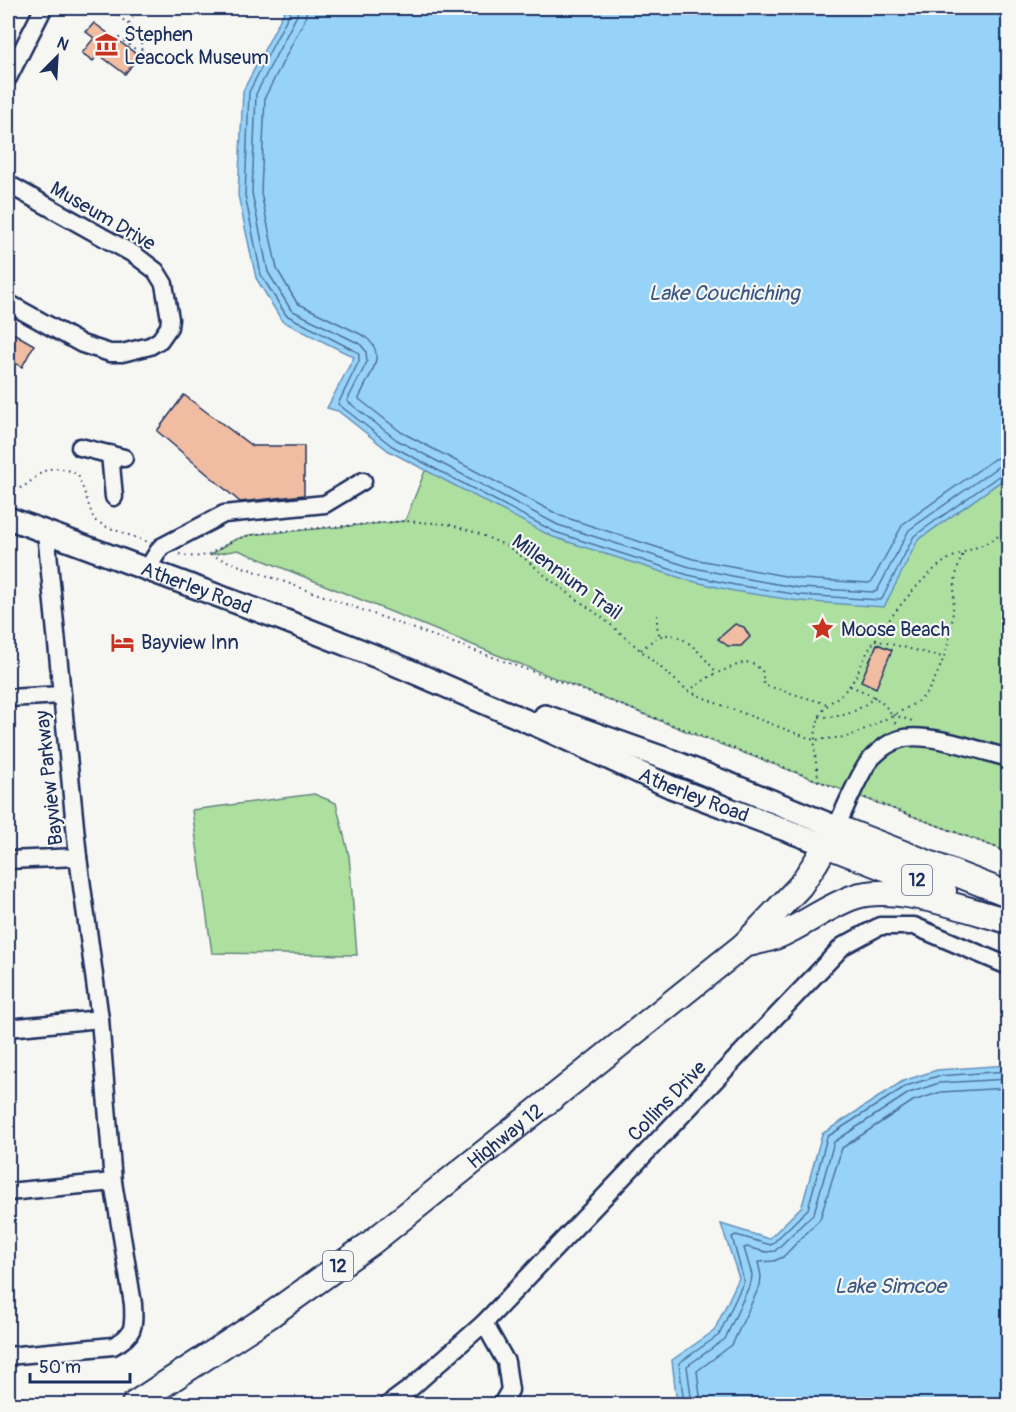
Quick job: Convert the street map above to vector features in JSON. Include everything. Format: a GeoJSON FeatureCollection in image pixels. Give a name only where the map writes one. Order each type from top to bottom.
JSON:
{"type":"FeatureCollection","features":[{"type":"Feature","properties":{"kind":"highway","name":"Atherley Road"},"geometry":{"type":"LineString","coordinates":[[831,836],[1008,894]]}},
{"type":"Feature","properties":{"kind":"highway","name":"Atherley Road"},"geometry":{"type":"LineString","coordinates":[[831,836],[1008,915]]}},
{"type":"Feature","properties":{"kind":"highway","name":"Highway 12"},"geometry":{"type":"LineString","coordinates":[[134,1404],[269,1316],[371,1243],[744,945],[800,886],[831,836]]}},
{"type":"Feature","properties":{"kind":"highway"},"geometry":{"type":"LineString","coordinates":[[744,945],[777,936],[839,904],[871,894],[902,894],[920,897],[1008,921]]}},
{"type":"Feature","properties":{"kind":"main road","name":"Atherley Road"},"geometry":{"type":"LineString","coordinates":[[8,518],[385,660],[536,725],[671,787],[831,836]]}},
{"type":"Feature","properties":{"kind":"street"},"geometry":{"type":"LineString","coordinates":[[8,78],[41,13]]}},
{"type":"Feature","properties":{"kind":"street","name":"Museum Drive"},"geometry":{"type":"LineString","coordinates":[[8,184],[135,255],[156,271],[164,284],[169,327],[160,340],[150,346],[122,353],[110,353],[97,351],[82,344],[8,303]]}},
{"type":"Feature","properties":{"kind":"street"},"geometry":{"type":"LineString","coordinates":[[80,447],[117,456],[114,497]]}},
{"type":"Feature","properties":{"kind":"street"},"geometry":{"type":"LineString","coordinates":[[147,569],[161,547],[224,514],[325,504],[363,481]]}},
{"type":"Feature","properties":{"kind":"street","name":"Bayview Parkway"},"geometry":{"type":"LineString","coordinates":[[46,532],[56,614],[78,857],[100,1019],[113,1182]]}},
{"type":"Feature","properties":{"kind":"street"},"geometry":{"type":"LineString","coordinates":[[8,698],[62,695]]}},
{"type":"Feature","properties":{"kind":"street"},"geometry":{"type":"LineString","coordinates":[[831,836],[867,764],[886,746],[901,739],[953,743],[1008,758]]}},
{"type":"Feature","properties":{"kind":"street"},"geometry":{"type":"LineString","coordinates":[[8,860],[78,857]]}},
{"type":"Feature","properties":{"kind":"street","name":"Collins Drive"},"geometry":{"type":"LineString","coordinates":[[389,1404],[484,1323],[843,945],[880,926],[914,926],[1008,966]]}},
{"type":"Feature","properties":{"kind":"street"},"geometry":{"type":"LineString","coordinates":[[8,1028],[100,1019]]}},
{"type":"Feature","properties":{"kind":"street"},"geometry":{"type":"LineString","coordinates":[[8,1192],[113,1182],[133,1304],[132,1332],[124,1341],[113,1346],[8,1356]]}},
{"type":"Feature","properties":{"kind":"street"},"geometry":{"type":"LineString","coordinates":[[484,1323],[506,1362],[510,1390],[502,1404]]}},
{"type":"Feature","properties":{"kind":"path"},"geometry":{"type":"LineString","coordinates":[[114,8],[135,28],[142,47],[141,53],[116,36],[114,38]]}},
{"type":"Feature","properties":{"kind":"path"},"geometry":{"type":"LineString","coordinates":[[129,23],[140,8]]}},
{"type":"Feature","properties":{"kind":"path"},"geometry":{"type":"LineString","coordinates":[[201,8],[213,10],[246,8]]}},
{"type":"Feature","properties":{"kind":"path"},"geometry":{"type":"LineString","coordinates":[[8,488],[19,489],[41,471],[48,469],[57,468],[75,473],[82,485],[94,520],[107,527],[189,556],[210,555],[564,683],[1008,852]]}},
{"type":"Feature","properties":{"kind":"path","name":"Millennium Trail"},"geometry":{"type":"LineString","coordinates":[[210,555],[234,540],[249,535],[405,521],[448,524],[507,546],[604,619],[688,691],[814,740],[855,734],[923,697],[944,657],[952,624],[955,577],[963,554]]}},
{"type":"Feature","properties":{"kind":"path"},"geometry":{"type":"LineString","coordinates":[[819,781],[814,757],[814,740],[819,717],[827,704],[850,686],[875,640],[894,614],[938,566],[989,543],[1008,527]]}},
{"type":"Feature","properties":{"kind":"path"},"geometry":{"type":"LineString","coordinates":[[657,615],[660,637]]}},
{"type":"Feature","properties":{"kind":"path"},"geometry":{"type":"LineString","coordinates":[[641,650],[655,639],[675,636],[686,641],[717,673]]}},
{"type":"Feature","properties":{"kind":"path"},"geometry":{"type":"LineString","coordinates":[[875,640],[944,657]]}},
{"type":"Feature","properties":{"kind":"path"},"geometry":{"type":"LineString","coordinates":[[688,691],[717,673],[746,662],[762,670],[764,685],[827,704]]}},
{"type":"Feature","properties":{"kind":"path"},"geometry":{"type":"LineString","coordinates":[[850,686],[876,696],[893,715]]}},
{"type":"Feature","properties":{"kind":"path"},"geometry":{"type":"LineString","coordinates":[[819,717],[850,714],[858,711],[876,696]]}},
{"type":"Feature","properties":{"kind":"green space"},"geometry":{"type":"Polygon","coordinates":[[[739,469],[918,540],[1008,476],[1008,852],[693,734],[238,550],[210,555],[234,540],[249,535],[405,521],[425,471],[739,469]]]}},
{"type":"Feature","properties":{"kind":"green space"},"geometry":{"type":"Polygon","coordinates":[[[314,794],[336,803],[349,856],[357,955],[212,953],[192,810],[314,794]]]}},
{"type":"Feature","properties":{"kind":"water","name":"Lake Couchiching"},"geometry":{"type":"Polygon","coordinates":[[[286,8],[1008,8],[1008,476],[918,540],[884,607],[799,601],[734,591],[687,580],[553,537],[389,451],[338,411],[327,408],[354,357],[282,321],[256,278],[238,195],[243,91],[286,8]]]}},
{"type":"Feature","properties":{"kind":"water","name":"Lake Simcoe"},"geometry":{"type":"Polygon","coordinates":[[[1008,1065],[1008,1404],[677,1404],[672,1360],[714,1331],[739,1278],[721,1224],[769,1239],[802,1206],[822,1134],[903,1081],[937,1070],[1008,1065]]]}},
{"type":"Feature","properties":{"kind":"building","name":"Stephen Leacock Museum"},"geometry":{"type":"Polygon","coordinates":[[[94,23],[139,56],[125,74],[98,54],[93,61],[82,53],[94,38],[86,32],[94,23]]]}},
{"type":"Feature","properties":{"kind":"building"},"geometry":{"type":"Polygon","coordinates":[[[8,330],[34,345],[22,367],[8,359],[8,330]]]}},
{"type":"Feature","properties":{"kind":"building"},"geometry":{"type":"Polygon","coordinates":[[[184,395],[252,446],[304,446],[304,495],[240,502],[157,431],[184,395]]]}},
{"type":"Feature","properties":{"kind":"building"},"geometry":{"type":"Polygon","coordinates":[[[735,624],[744,627],[750,637],[741,646],[728,646],[718,639],[735,624]]]}},
{"type":"Feature","properties":{"kind":"building"},"geometry":{"type":"Polygon","coordinates":[[[877,644],[892,650],[876,688],[861,681],[877,644]]]}},
{"type":"Feature","properties":{"kind":"place","name":"Stephen Leacock Museum"},"geometry":{"type":"Point","coordinates":[106,45]}},
{"type":"Feature","properties":{"kind":"place","name":"Moose Beach"},"geometry":{"type":"Point","coordinates":[823,629]}},
{"type":"Feature","properties":{"kind":"place","name":"Bayview Inn"},"geometry":{"type":"Point","coordinates":[123,642]}}]}
